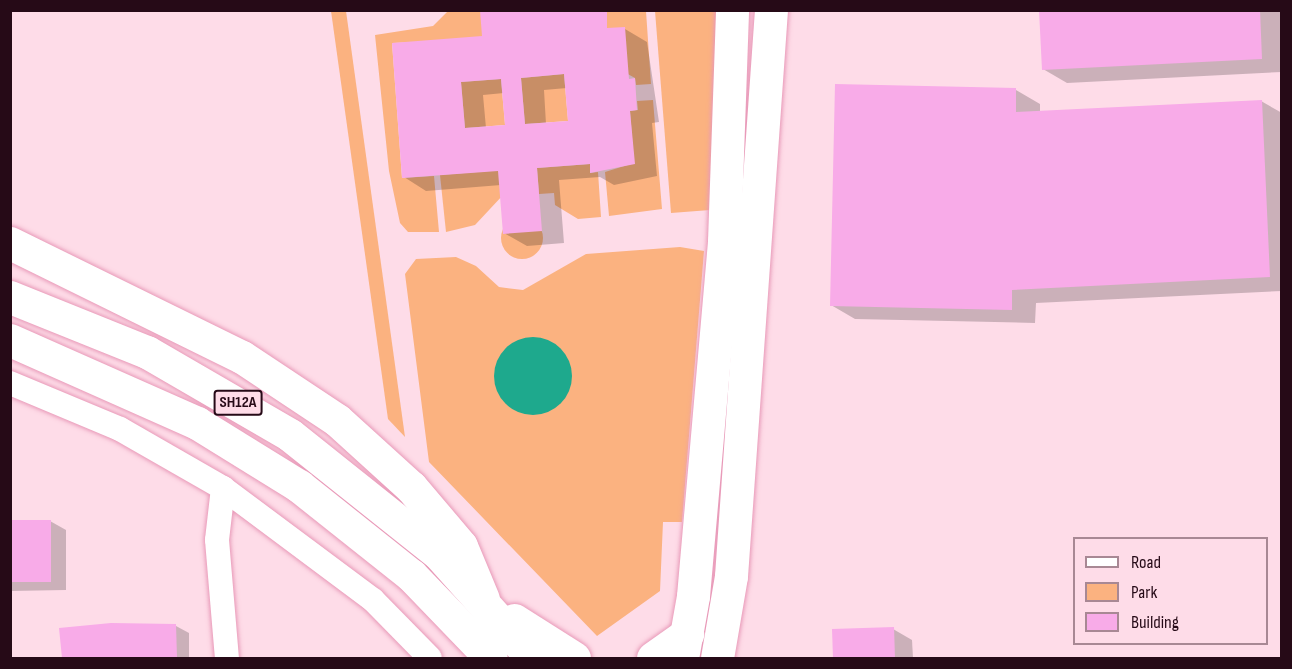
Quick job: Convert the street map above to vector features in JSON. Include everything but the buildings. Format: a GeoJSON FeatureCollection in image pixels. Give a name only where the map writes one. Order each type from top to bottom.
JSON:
{"type":"FeatureCollection","features":[{"type":"Feature","properties":{"kind":"street"},"geometry":{"type":"LineString","coordinates":[[653,658],[685,646],[695,572],[724,235],[732,10]]}},
{"type":"Feature","properties":{"kind":"street"},"geometry":{"type":"LineString","coordinates":[[717,658],[731,576],[757,238],[771,10]]}},
{"type":"Feature","properties":{"kind":"street"},"geometry":{"type":"LineString","coordinates":[[724,235],[757,238]]}},
{"type":"Feature","properties":{"kind":"street"},"geometry":{"type":"LineString","coordinates":[[10,243],[214,343],[337,420],[411,487],[461,546],[483,599],[574,658]]}},
{"type":"Feature","properties":{"kind":"street","name":"SH12A"},"geometry":{"type":"LineString","coordinates":[[10,297],[147,352],[290,435],[380,502],[483,599],[532,658]]}},
{"type":"Feature","properties":{"kind":"street","name":"SH12A"},"geometry":{"type":"LineString","coordinates":[[10,339],[197,423],[298,486],[411,575],[491,658]]}},
{"type":"Feature","properties":{"kind":"street"},"geometry":{"type":"LineString","coordinates":[[10,383],[120,429],[223,488],[373,600],[430,658]]}},
{"type":"Feature","properties":{"kind":"street"},"geometry":{"type":"LineString","coordinates":[[223,488],[217,540],[227,658]]}},
{"type":"Feature","properties":{"kind":"street"},"geometry":{"type":"LineString","coordinates":[[695,572],[731,576]]}},
{"type":"Feature","properties":{"kind":"green space"},"geometry":{"type":"Polygon","coordinates":[[[480,10],[494,39],[392,43],[402,178],[434,176],[439,232],[408,232],[400,223],[389,171],[375,35],[433,26],[448,11],[480,10]]]}},
{"type":"Feature","properties":{"kind":"green space"},"geometry":{"type":"Polygon","coordinates":[[[533,10],[646,11],[651,84],[636,85],[635,78],[553,33],[533,10]]]}},
{"type":"Feature","properties":{"kind":"green space"},"geometry":{"type":"Polygon","coordinates":[[[331,11],[346,11],[405,437],[388,419],[331,11]]]}},
{"type":"Feature","properties":{"kind":"green space"},"geometry":{"type":"Polygon","coordinates":[[[655,11],[718,11],[710,210],[671,213],[655,11]]]}},
{"type":"Feature","properties":{"kind":"green space"},"geometry":{"type":"Polygon","coordinates":[[[564,74],[568,121],[525,124],[521,78],[564,74]]]}},
{"type":"Feature","properties":{"kind":"green space"},"geometry":{"type":"Polygon","coordinates":[[[501,79],[505,125],[465,128],[461,82],[501,79]]]}},
{"type":"Feature","properties":{"kind":"green space"},"geometry":{"type":"Polygon","coordinates":[[[653,100],[662,209],[609,216],[605,172],[634,163],[630,111],[638,110],[637,101],[653,100]]]}},
{"type":"Feature","properties":{"kind":"green space"},"geometry":{"type":"Polygon","coordinates":[[[590,164],[590,173],[598,172],[601,217],[578,219],[555,205],[554,193],[539,194],[537,168],[590,164]]]}},
{"type":"Feature","properties":{"kind":"green space"},"geometry":{"type":"Polygon","coordinates":[[[502,170],[504,194],[475,225],[446,232],[440,175],[502,170]]]}},
{"type":"Feature","properties":{"kind":"green space"},"geometry":{"type":"Polygon","coordinates":[[[522,217],[537,223],[543,238],[537,253],[522,259],[507,253],[501,238],[507,223],[522,217]]]}},
{"type":"Feature","properties":{"kind":"green space"},"geometry":{"type":"Polygon","coordinates":[[[680,247],[704,251],[682,522],[663,522],[660,591],[597,636],[429,462],[405,274],[416,259],[456,257],[476,266],[499,287],[523,290],[586,254],[680,247]]]}},
{"type":"Feature","properties":{"kind":"shaded area"},"geometry":{"type":"Polygon","coordinates":[[[533,337],[548,340],[561,348],[569,361],[572,376],[569,391],[561,404],[548,412],[533,415],[518,412],[505,404],[497,391],[494,376],[497,361],[505,348],[518,340],[533,337]]]}}]}
